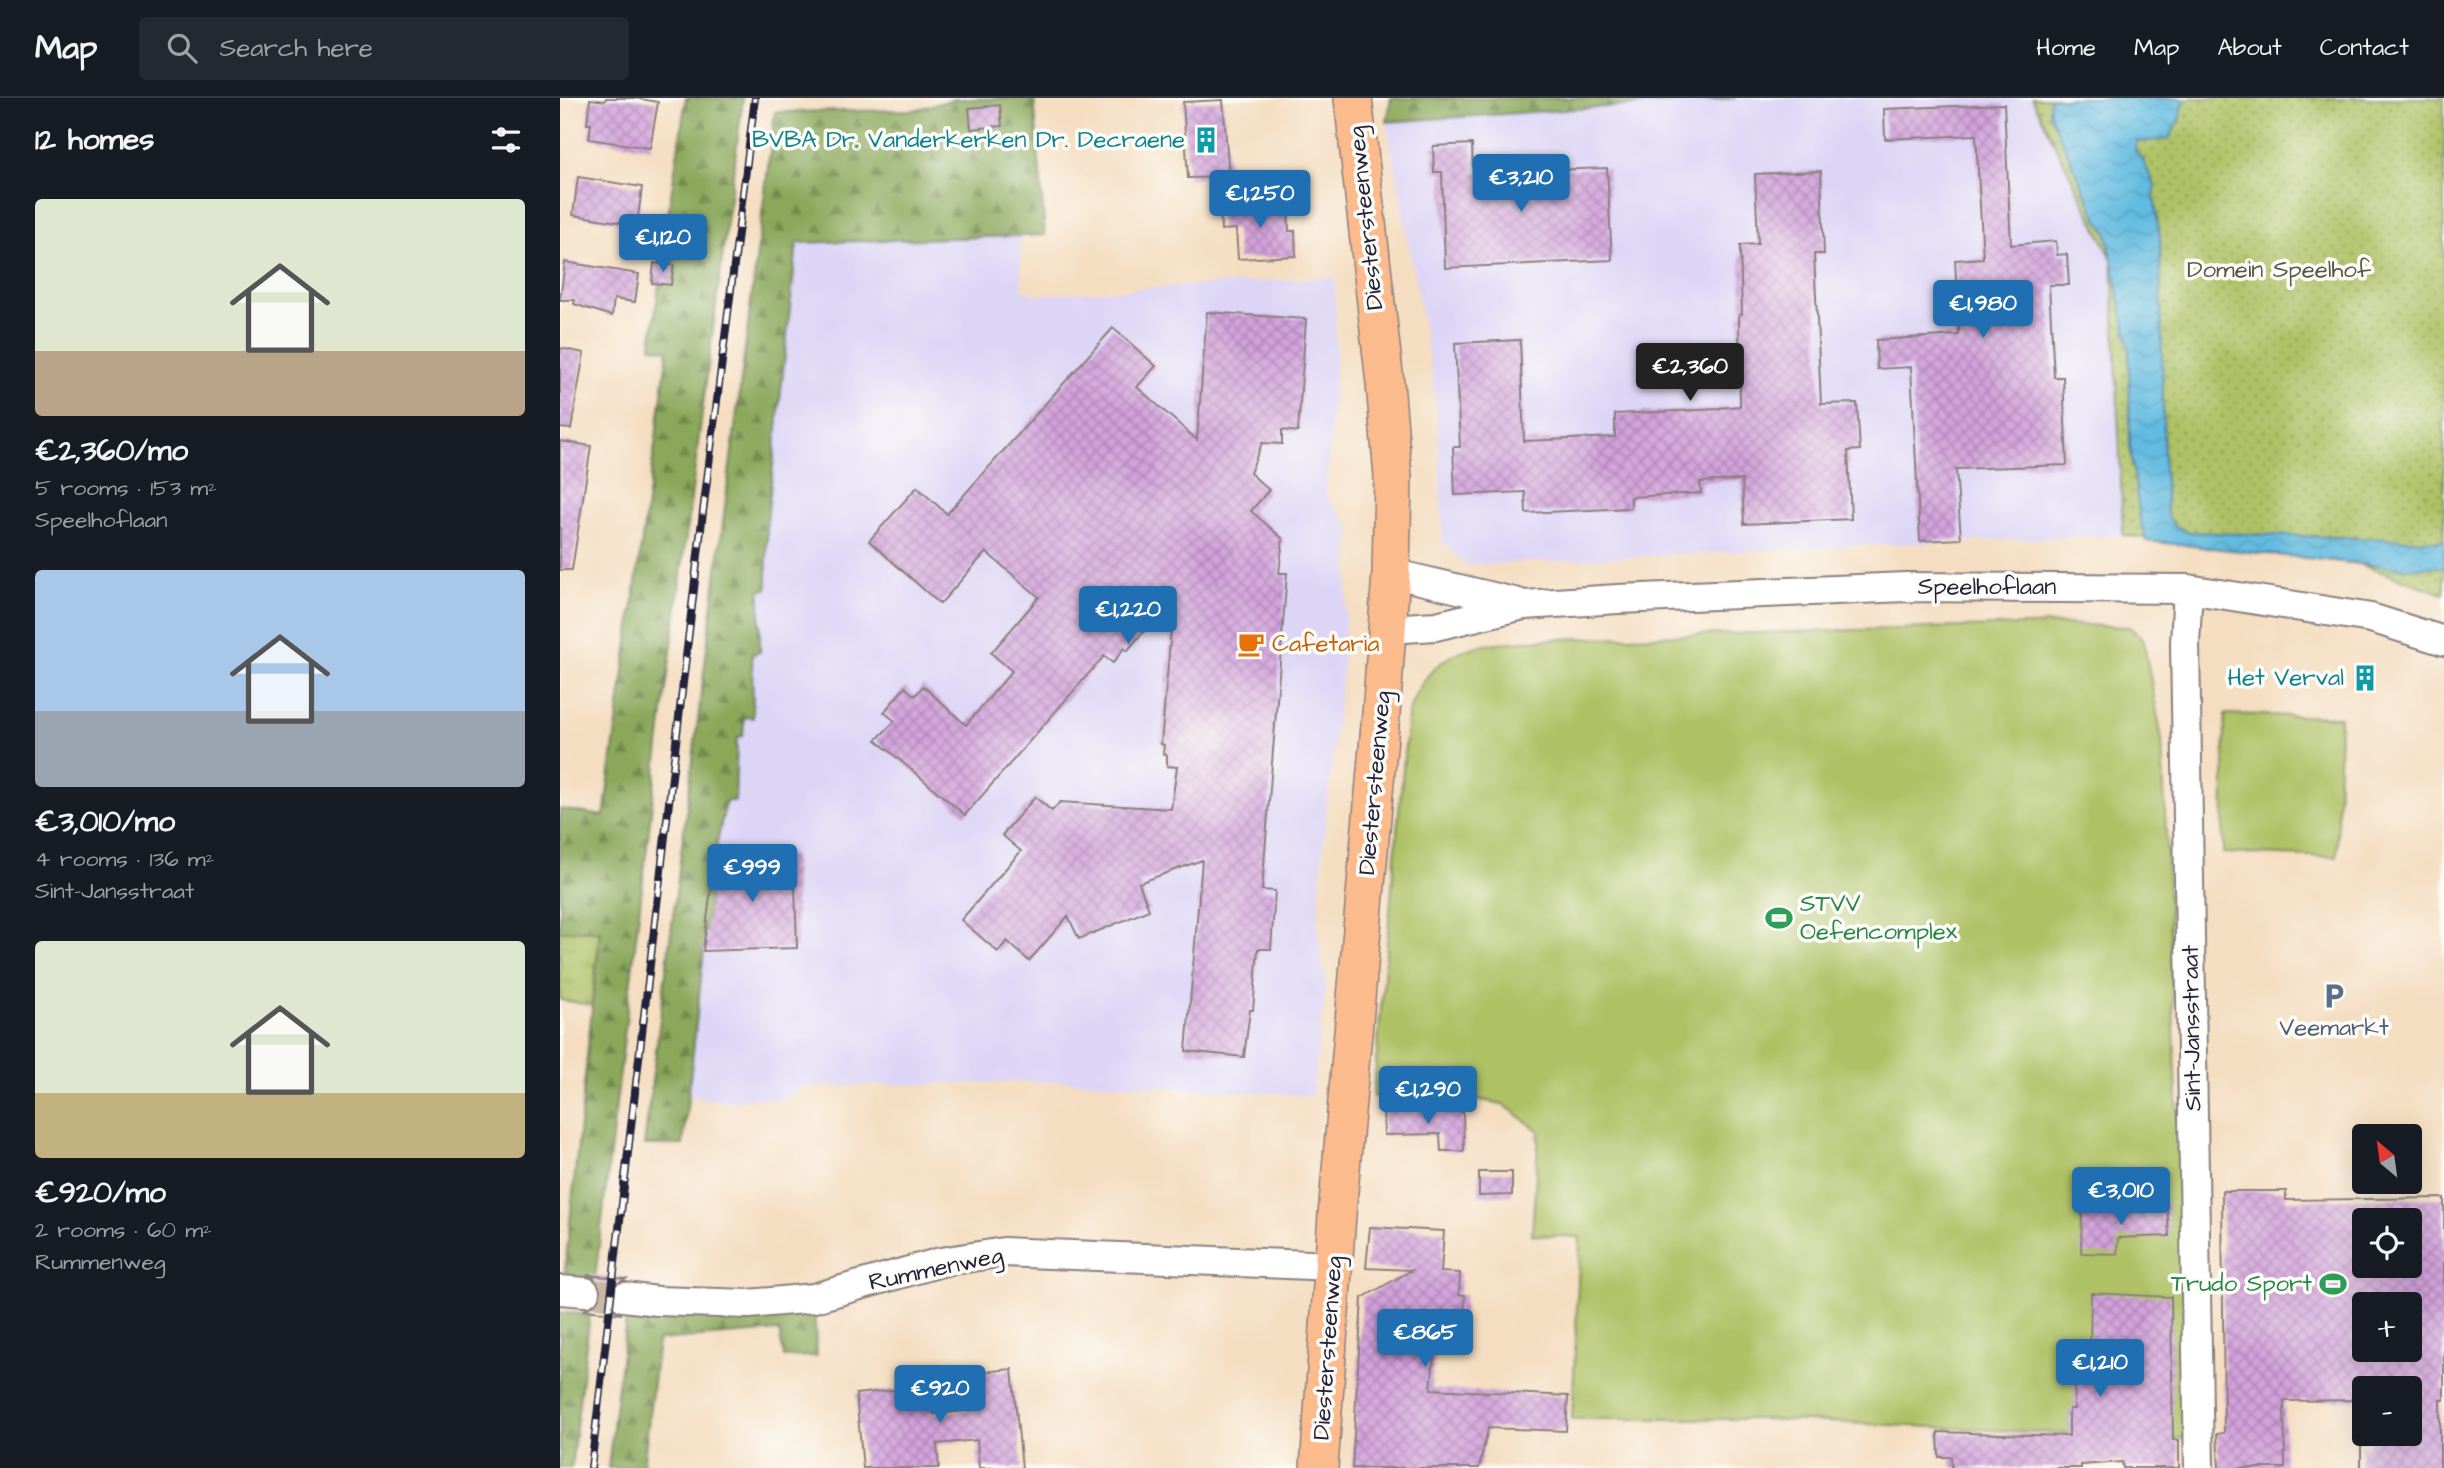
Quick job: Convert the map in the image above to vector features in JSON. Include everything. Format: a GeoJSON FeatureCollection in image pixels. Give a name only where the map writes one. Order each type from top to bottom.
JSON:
{"type":"FeatureCollection","features":[{"type":"Feature","properties":{"kind":"main road","name":"Diestersteenweg"},"geometry":{"type":"LineString","coordinates":[[1319,1468],[1391,573],[1391,464],[1353,98]]}},
{"type":"Feature","properties":{"kind":"street","name":"Speelhoflaan"},"geometry":{"type":"LineString","coordinates":[[1391,573],[1524,605]]}},
{"type":"Feature","properties":{"kind":"street","name":"Speelhoflaan"},"geometry":{"type":"LineString","coordinates":[[1388,629],[1436,626],[1524,605],[1906,587],[2188,589],[2371,618],[2444,641]]}},
{"type":"Feature","properties":{"kind":"street","name":"Sint-Jansstraat"},"geometry":{"type":"LineString","coordinates":[[2188,589],[2185,643],[2199,1468]]}},
{"type":"Feature","properties":{"kind":"street","name":"Rummenweg"},"geometry":{"type":"LineString","coordinates":[[624,1297],[657,1301],[749,1304],[814,1298],[942,1262],[1004,1252],[1334,1266]]}},
{"type":"Feature","properties":{"kind":"shaded area"},"geometry":{"type":"Polygon","coordinates":[[[1736,98],[2032,98],[2112,259],[2123,535],[1467,565],[1443,543],[1438,424],[1432,375],[1387,122],[1736,98]]]}},
{"type":"Feature","properties":{"kind":"shaded area"},"geometry":{"type":"Polygon","coordinates":[[[1020,236],[1022,289],[1037,295],[1335,277],[1336,360],[1326,496],[1351,528],[1342,673],[1326,814],[1317,927],[1326,986],[1312,1096],[1064,1081],[802,1087],[782,1100],[755,1098],[735,1102],[687,1096],[714,857],[726,801],[735,800],[737,737],[744,717],[753,717],[752,654],[760,652],[760,590],[767,589],[767,521],[797,243],[1020,236]]]}},
{"type":"Feature","properties":{"kind":"green space"},"geometry":{"type":"Polygon","coordinates":[[[686,98],[743,98],[663,713],[595,1279],[564,1279],[600,931],[560,931],[560,809],[604,816],[668,350],[651,347],[686,98]]]}},
{"type":"Feature","properties":{"kind":"green space"},"geometry":{"type":"Polygon","coordinates":[[[1034,98],[1045,235],[797,243],[767,521],[767,589],[760,590],[760,652],[752,654],[753,718],[744,717],[743,736],[737,737],[735,801],[726,801],[714,857],[683,1145],[644,1145],[775,112],[914,110],[955,99],[1034,98]]]}},
{"type":"Feature","properties":{"kind":"green space"},"geometry":{"type":"Polygon","coordinates":[[[1391,98],[1736,98],[1387,122],[1391,98]]]}},
{"type":"Feature","properties":{"kind":"green space","name":"Domein Speelhof"},"geometry":{"type":"Polygon","coordinates":[[[2032,98],[2444,98],[2444,594],[2359,564],[2123,535],[2112,259],[2032,98]]]}},
{"type":"Feature","properties":{"kind":"green space","name":"STVV Oefencomplex"},"geometry":{"type":"Polygon","coordinates":[[[2059,624],[2129,627],[2143,638],[2162,740],[2184,1265],[2184,1439],[1762,1419],[1572,1419],[1580,1237],[1532,1235],[1539,1131],[1503,1104],[1457,1096],[1373,1097],[1408,714],[1419,689],[1433,670],[1449,657],[1488,644],[1559,639],[2059,624]]]}},
{"type":"Feature","properties":{"kind":"green space"},"geometry":{"type":"Polygon","coordinates":[[[2225,714],[2340,717],[2337,857],[2223,853],[2225,714]]]}},
{"type":"Feature","properties":{"kind":"green space"},"geometry":{"type":"Polygon","coordinates":[[[600,930],[592,1005],[560,1000],[560,931],[600,930]]]}},
{"type":"Feature","properties":{"kind":"green space"},"geometry":{"type":"Polygon","coordinates":[[[814,1310],[817,1356],[784,1357],[779,1331],[658,1340],[643,1468],[608,1468],[627,1311],[814,1310]]]}},
{"type":"Feature","properties":{"kind":"green space"},"geometry":{"type":"Polygon","coordinates":[[[560,1313],[590,1314],[571,1468],[560,1468],[560,1313]]]}},
{"type":"Feature","properties":{"kind":"water"},"geometry":{"type":"Polygon","coordinates":[[[2050,98],[2185,98],[2180,118],[2169,139],[2136,142],[2135,151],[2142,158],[2155,186],[2160,238],[2164,466],[2167,514],[2174,526],[2189,532],[2444,541],[2444,567],[2399,568],[2147,541],[2140,520],[2130,446],[2129,348],[2107,233],[2098,220],[2049,113],[2050,98]]]}},
{"type":"Feature","properties":{"kind":"building"},"geometry":{"type":"Polygon","coordinates":[[[606,98],[635,98],[658,102],[650,148],[589,139],[591,124],[587,124],[590,99],[605,101],[606,98]]]}},
{"type":"Feature","properties":{"kind":"building","name":"BVBA Dr. Vanderkerken Dr. Decraene"},"geometry":{"type":"Polygon","coordinates":[[[1223,100],[1229,177],[1188,178],[1183,102],[1223,100]]]}},
{"type":"Feature","properties":{"kind":"building"},"geometry":{"type":"Polygon","coordinates":[[[2004,104],[2011,245],[2056,241],[2057,255],[2067,254],[2069,285],[2049,285],[2054,377],[2063,377],[2067,465],[1956,469],[1961,539],[1920,541],[1911,367],[1877,369],[1876,340],[1959,335],[1955,260],[1983,258],[1976,135],[1885,139],[1884,109],[2004,104]]]}},
{"type":"Feature","properties":{"kind":"building"},"geometry":{"type":"Polygon","coordinates":[[[1000,105],[1002,126],[971,129],[969,108],[1000,105]]]}},
{"type":"Feature","properties":{"kind":"building"},"geometry":{"type":"Polygon","coordinates":[[[1472,144],[1473,173],[1607,168],[1612,260],[1445,268],[1442,172],[1434,172],[1433,146],[1472,144]]]}},
{"type":"Feature","properties":{"kind":"building"},"geometry":{"type":"Polygon","coordinates":[[[1821,171],[1824,254],[1814,254],[1821,404],[1857,403],[1860,450],[1848,451],[1851,519],[1744,524],[1742,480],[1700,482],[1701,493],[1631,497],[1631,508],[1526,513],[1525,492],[1455,495],[1453,447],[1460,447],[1455,343],[1520,340],[1524,441],[1615,437],[1615,414],[1740,406],[1740,245],[1758,244],[1755,174],[1821,171]]]}},
{"type":"Feature","properties":{"kind":"building"},"geometry":{"type":"Polygon","coordinates":[[[578,177],[642,187],[637,225],[573,215],[578,177]]]}},
{"type":"Feature","properties":{"kind":"building"},"geometry":{"type":"Polygon","coordinates":[[[1288,203],[1289,231],[1295,231],[1296,256],[1238,259],[1236,229],[1221,230],[1220,207],[1288,203]]]}},
{"type":"Feature","properties":{"kind":"building"},"geometry":{"type":"Polygon","coordinates":[[[565,262],[639,274],[635,302],[614,299],[612,316],[574,304],[575,300],[560,300],[565,262]]]}},
{"type":"Feature","properties":{"kind":"building"},"geometry":{"type":"Polygon","coordinates":[[[654,263],[674,265],[671,285],[652,283],[654,263]]]}},
{"type":"Feature","properties":{"kind":"building"},"geometry":{"type":"Polygon","coordinates":[[[1207,312],[1306,319],[1298,432],[1282,430],[1282,444],[1262,443],[1250,473],[1269,490],[1251,511],[1283,539],[1279,573],[1287,573],[1262,890],[1275,891],[1271,949],[1258,949],[1253,1010],[1250,1010],[1244,1057],[1186,1051],[1202,860],[1139,883],[1149,910],[1079,939],[1068,916],[1029,961],[1007,941],[998,952],[961,920],[1021,851],[1002,835],[1035,797],[1052,811],[1060,802],[1171,809],[1177,767],[1167,766],[1167,755],[1163,754],[1164,745],[1161,744],[1174,596],[1127,651],[1124,648],[1113,663],[1104,656],[965,815],[876,740],[895,721],[884,712],[905,687],[915,696],[923,686],[966,725],[1012,671],[991,653],[1039,597],[986,552],[940,604],[869,541],[917,487],[947,514],[1113,328],[1156,366],[1137,387],[1197,440],[1207,312]]]}},
{"type":"Feature","properties":{"kind":"building"},"geometry":{"type":"Polygon","coordinates":[[[560,348],[584,353],[571,429],[560,428],[560,348]]]}},
{"type":"Feature","properties":{"kind":"building"},"geometry":{"type":"Polygon","coordinates":[[[560,441],[591,446],[572,570],[560,570],[560,441]]]}},
{"type":"Feature","properties":{"kind":"building"},"geometry":{"type":"Polygon","coordinates":[[[794,855],[797,948],[703,951],[715,857],[794,855]]]}},
{"type":"Feature","properties":{"kind":"building"},"geometry":{"type":"Polygon","coordinates":[[[1436,1109],[1436,1112],[1463,1111],[1464,1151],[1441,1151],[1440,1134],[1384,1135],[1383,1110],[1436,1109]]]}},
{"type":"Feature","properties":{"kind":"building"},"geometry":{"type":"Polygon","coordinates":[[[1479,1172],[1512,1172],[1512,1195],[1479,1196],[1479,1172]]]}},
{"type":"Feature","properties":{"kind":"building","name":"Trudo Sport"},"geometry":{"type":"Polygon","coordinates":[[[2222,1191],[2286,1191],[2286,1200],[2444,1198],[2444,1400],[2440,1400],[2440,1468],[2361,1468],[2361,1446],[2422,1446],[2422,1376],[2352,1376],[2352,1400],[2284,1401],[2285,1468],[2219,1468],[2217,1434],[2224,1433],[2222,1191]]]}},
{"type":"Feature","properties":{"kind":"building"},"geometry":{"type":"Polygon","coordinates":[[[2167,1203],[2169,1236],[2118,1238],[2117,1254],[2081,1253],[2082,1210],[2145,1212],[2145,1204],[2167,1203]]]}},
{"type":"Feature","properties":{"kind":"building"},"geometry":{"type":"Polygon","coordinates":[[[1370,1227],[1444,1231],[1441,1272],[1460,1273],[1459,1295],[1465,1295],[1464,1318],[1448,1317],[1448,1324],[1437,1324],[1431,1389],[1568,1396],[1566,1431],[1488,1428],[1479,1468],[1352,1468],[1362,1298],[1412,1270],[1366,1268],[1370,1227]]]}},
{"type":"Feature","properties":{"kind":"building"},"geometry":{"type":"Polygon","coordinates":[[[587,1275],[626,1279],[611,1287],[608,1294],[609,1304],[622,1314],[584,1310],[598,1302],[601,1294],[600,1284],[587,1275]]]}},
{"type":"Feature","properties":{"kind":"building"},"geometry":{"type":"Polygon","coordinates":[[[2091,1293],[2171,1297],[2173,1440],[2179,1440],[2179,1468],[2123,1468],[2122,1462],[2081,1465],[2081,1468],[1952,1468],[1951,1457],[1939,1457],[1938,1432],[2069,1436],[2069,1409],[2074,1409],[2076,1350],[2090,1351],[2091,1293]]]}},
{"type":"Feature","properties":{"kind":"building"},"geometry":{"type":"Polygon","coordinates":[[[1012,1369],[1022,1468],[979,1468],[977,1440],[937,1444],[939,1468],[863,1468],[856,1394],[931,1386],[934,1414],[974,1410],[970,1373],[1012,1369]]]}},
{"type":"Feature","properties":{"kind":"tunnel"},"geometry":{"type":"LineString","coordinates":[[585,1292],[624,1297]]}},
{"type":"Feature","properties":{"kind":"railway"},"geometry":{"type":"LineString","coordinates":[[591,1468],[703,512],[755,98]]}},
{"type":"Feature","properties":{"kind":"place","name":"BVBA Dr. Vanderkerken Dr. Decraene"},"geometry":{"type":"Point","coordinates":[1206,140]}},
{"type":"Feature","properties":{"kind":"place","name":"Cafetaria"},"geometry":{"type":"Point","coordinates":[1251,644]}},
{"type":"Feature","properties":{"kind":"place","name":"Het Verval"},"geometry":{"type":"Point","coordinates":[2365,678]}},
{"type":"Feature","properties":{"kind":"place","name":"STVV Oefencomplex"},"geometry":{"type":"Point","coordinates":[1779,918]}},
{"type":"Feature","properties":{"kind":"place","name":"Veemarkt"},"geometry":{"type":"Point","coordinates":[2334,996]}},
{"type":"Feature","properties":{"kind":"place","name":"Trudo Sport"},"geometry":{"type":"Point","coordinates":[2333,1284]}}]}
